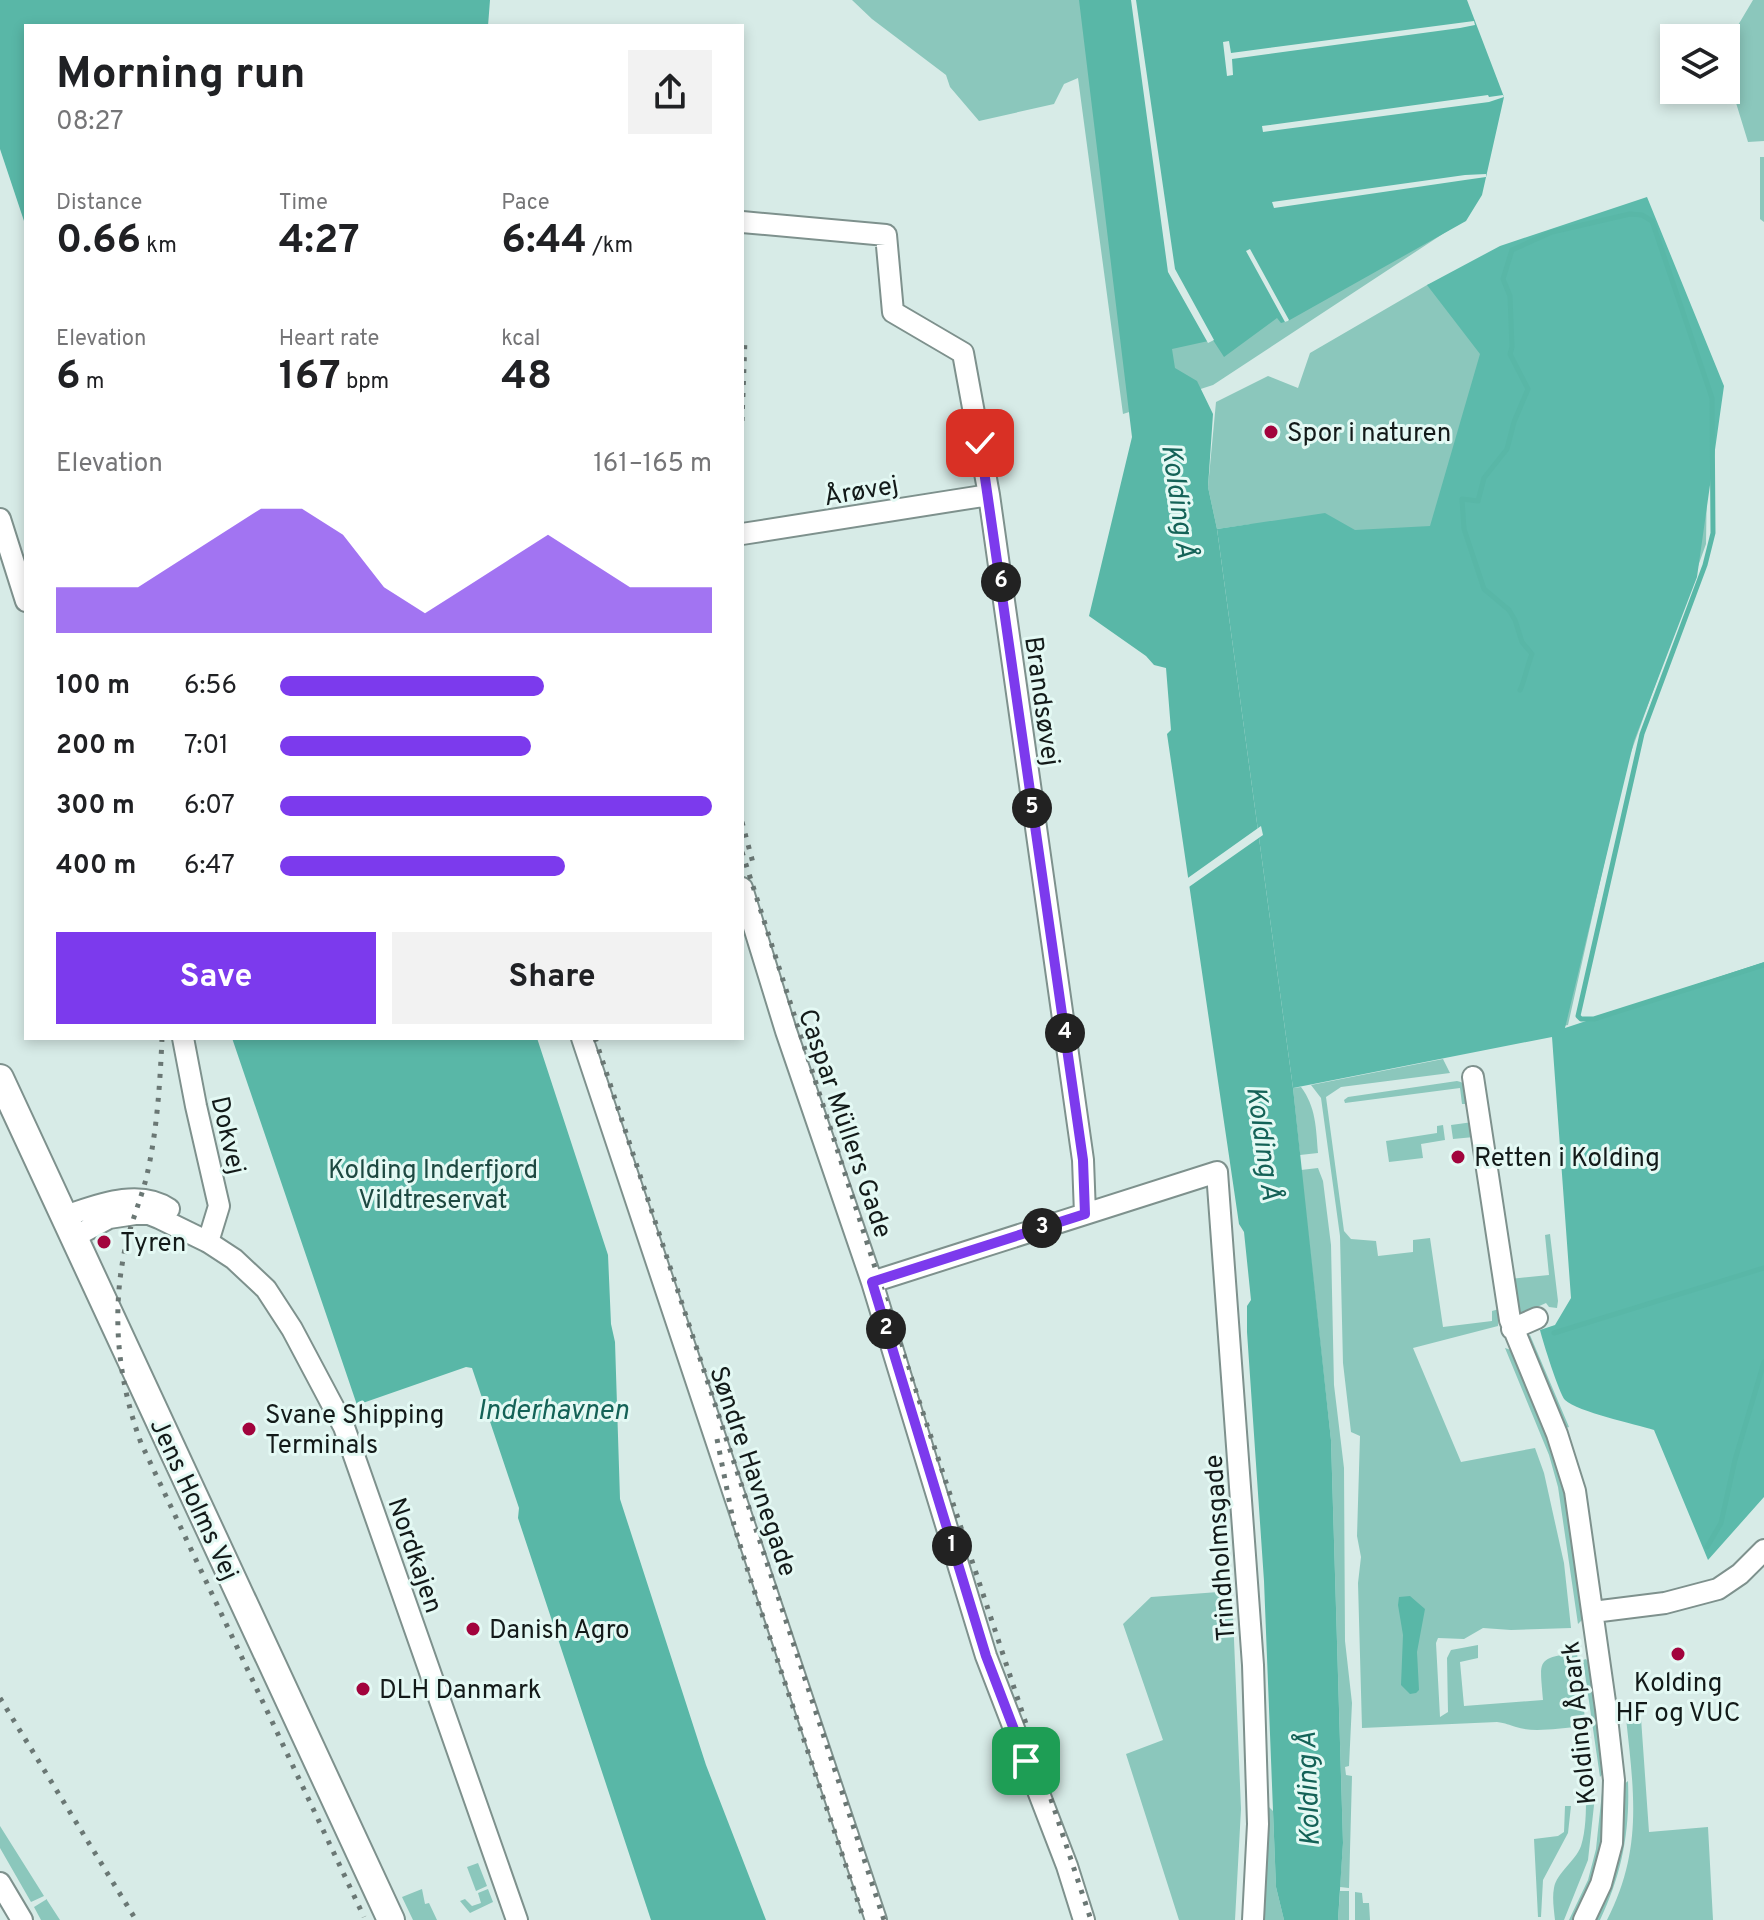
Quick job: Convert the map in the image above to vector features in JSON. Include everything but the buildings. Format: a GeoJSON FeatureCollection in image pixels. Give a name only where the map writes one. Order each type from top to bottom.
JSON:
{"type":"FeatureCollection","features":[{"type":"Feature","properties":{"kind":"main road","name":"Jens Holms Vej"},"geometry":{"type":"LineString","coordinates":[[0,1078],[391,1920]]}},
{"type":"Feature","properties":{"kind":"street","name":"Brandsøvej"},"geometry":{"type":"LineString","coordinates":[[744,222],[886,235],[893,312],[963,353],[989,495],[1083,1160],[1085,1214]]}},
{"type":"Feature","properties":{"kind":"street","name":"Årøvej"},"geometry":{"type":"LineString","coordinates":[[744,534],[989,495]]}},
{"type":"Feature","properties":{"kind":"street"},"geometry":{"type":"LineString","coordinates":[[0,519],[24,595]]}},
{"type":"Feature","properties":{"kind":"street","name":"Caspar Müllers Gade"},"geometry":{"type":"LineString","coordinates":[[744,894],[786,1031],[872,1282],[986,1656],[1067,1866],[1084,1920]]}},
{"type":"Feature","properties":{"kind":"street","name":"Dokvej"},"geometry":{"type":"LineString","coordinates":[[183,1040],[219,1206],[208,1242]]}},
{"type":"Feature","properties":{"kind":"street","name":"Søndre Havnegade"},"geometry":{"type":"LineString","coordinates":[[583,1040],[876,1920]]}},
{"type":"Feature","properties":{"kind":"street","name":"Kolding Åpark"},"geometry":{"type":"LineString","coordinates":[[1473,1077],[1512,1329],[1557,1434],[1575,1491],[1606,1709],[1615,1810],[1607,1864],[1584,1920]]}},
{"type":"Feature","properties":{"kind":"street","name":"Trindholmsgade"},"geometry":{"type":"LineString","coordinates":[[1085,1214],[1217,1172],[1253,1665],[1258,1824],[1253,1920]]}},
{"type":"Feature","properties":{"kind":"street","name":"Nordkajen"},"geometry":{"type":"LineString","coordinates":[[69,1226],[149,1214],[208,1242],[234,1259],[266,1289],[292,1329],[344,1427],[517,1920]]}},
{"type":"Feature","properties":{"kind":"street"},"geometry":{"type":"LineString","coordinates":[[872,1282],[1085,1214]]}},
{"type":"Feature","properties":{"kind":"street"},"geometry":{"type":"LineString","coordinates":[[1512,1329],[1537,1318]]}},
{"type":"Feature","properties":{"kind":"street","name":"Kolding Åpark"},"geometry":{"type":"LineString","coordinates":[[1593,1612],[1665,1603],[1718,1589],[1740,1574],[1764,1550]]}},
{"type":"Feature","properties":{"kind":"street"},"geometry":{"type":"LineString","coordinates":[[0,1883],[22,1920]]}},
{"type":"Feature","properties":{"kind":"shaded area"},"geometry":{"type":"Polygon","coordinates":[[[852,0],[1464,0],[1467,218],[1213,385],[1123,414],[1078,78],[1064,84],[1054,104],[979,121],[950,87],[946,75],[852,0]]]}},
{"type":"Feature","properties":{"kind":"shaded area"},"geometry":{"type":"Polygon","coordinates":[[[1753,0],[1764,0],[1764,141],[1748,142],[1736,104],[1740,104],[1739,24],[1753,0]]]}},
{"type":"Feature","properties":{"kind":"shaded area"},"geometry":{"type":"Polygon","coordinates":[[[1760,157],[1764,157],[1764,222],[1760,219],[1760,157]]]}},
{"type":"Feature","properties":{"kind":"shaded area"},"geometry":{"type":"Polygon","coordinates":[[[1647,197],[1724,386],[1697,577],[1634,741],[1565,1028],[1764,962],[1764,1497],[1708,1560],[1654,1430],[1594,1413],[1565,1400],[1544,1345],[1540,1330],[1555,1325],[1571,1298],[1552,1037],[1293,1088],[1217,529],[1325,513],[1355,530],[1430,526],[1480,354],[1427,285],[1500,246],[1647,197]]]}},
{"type":"Feature","properties":{"kind":"shaded area"},"geometry":{"type":"Polygon","coordinates":[[[1508,253],[1708,413],[1706,544],[1626,766],[1568,1025],[1311,1078],[1252,524],[1217,529],[1208,487],[1216,402],[1268,376],[1298,388],[1310,353],[1427,285],[1508,253]]]}},
{"type":"Feature","properties":{"kind":"shaded area"},"geometry":{"type":"Polygon","coordinates":[[[1443,1059],[1450,1073],[1341,1087],[1326,1097],[1344,1231],[1351,1239],[1376,1241],[1378,1256],[1413,1252],[1413,1240],[1430,1238],[1443,1327],[1492,1321],[1492,1311],[1499,1309],[1498,1326],[1413,1348],[1461,1462],[1535,1448],[1544,1473],[1564,1563],[1571,1628],[1483,1628],[1464,1639],[1438,1638],[1440,1717],[1448,1712],[1447,1658],[1451,1650],[1478,1645],[1478,1658],[1460,1662],[1464,1706],[1543,1700],[1543,1663],[1554,1657],[1577,1653],[1592,1776],[1581,1778],[1579,1774],[1577,1727],[1530,1730],[1497,1722],[1362,1728],[1358,1583],[1361,1557],[1357,1536],[1360,1436],[1351,1432],[1343,1363],[1340,1236],[1321,1098],[1311,1085],[1443,1059]]]}},
{"type":"Feature","properties":{"kind":"shaded area"},"geometry":{"type":"Polygon","coordinates":[[[1457,1081],[1469,1090],[1472,1116],[1468,1117],[1466,1104],[1462,1104],[1460,1088],[1345,1103],[1344,1100],[1348,1097],[1457,1081]]]}},
{"type":"Feature","properties":{"kind":"shaded area"},"geometry":{"type":"Polygon","coordinates":[[[1301,1087],[1312,1110],[1318,1153],[1300,1155],[1293,1088],[1301,1087]]]}},
{"type":"Feature","properties":{"kind":"shaded area"},"geometry":{"type":"Polygon","coordinates":[[[1473,1122],[1474,1137],[1453,1139],[1451,1125],[1473,1122]]]}},
{"type":"Feature","properties":{"kind":"shaded area"},"geometry":{"type":"Polygon","coordinates":[[[1443,1125],[1445,1140],[1421,1144],[1423,1158],[1389,1162],[1386,1141],[1437,1133],[1437,1126],[1443,1125]]]}},
{"type":"Feature","properties":{"kind":"shaded area"},"geometry":{"type":"Polygon","coordinates":[[[1318,1168],[1323,1181],[1331,1245],[1334,1385],[1344,1468],[1345,1641],[1352,1703],[1349,1766],[1345,1767],[1346,1775],[1352,1776],[1349,1888],[1340,1887],[1343,1843],[1331,1440],[1301,1170],[1318,1168]]]}},
{"type":"Feature","properties":{"kind":"shaded area"},"geometry":{"type":"Polygon","coordinates":[[[1550,1234],[1557,1308],[1549,1307],[1546,1303],[1526,1312],[1518,1312],[1510,1279],[1549,1275],[1545,1235],[1550,1234]]]}},
{"type":"Feature","properties":{"kind":"shaded area"},"geometry":{"type":"Polygon","coordinates":[[[1530,1335],[1569,1427],[1563,1429],[1527,1338],[1530,1335]]]}},
{"type":"Feature","properties":{"kind":"shaded area"},"geometry":{"type":"Polygon","coordinates":[[[1505,1348],[1515,1354],[1550,1439],[1565,1488],[1583,1609],[1582,1620],[1578,1624],[1558,1487],[1549,1455],[1505,1348]]]}},
{"type":"Feature","properties":{"kind":"shaded area"},"geometry":{"type":"Polygon","coordinates":[[[1232,1591],[1241,1809],[1235,1920],[1179,1920],[1126,1754],[1163,1740],[1123,1624],[1151,1597],[1232,1591]]]}},
{"type":"Feature","properties":{"kind":"shaded area"},"geometry":{"type":"Polygon","coordinates":[[[1586,1659],[1591,1667],[1605,1771],[1600,1777],[1583,1660],[1586,1659]]]}},
{"type":"Feature","properties":{"kind":"shaded area"},"geometry":{"type":"Polygon","coordinates":[[[1626,1718],[1641,1718],[1649,1832],[1708,1827],[1713,1920],[1607,1920],[1626,1869],[1631,1845],[1633,1796],[1626,1718]]]}},
{"type":"Feature","properties":{"kind":"shaded area"},"geometry":{"type":"Polygon","coordinates":[[[1628,1781],[1628,1817],[1619,1869],[1600,1920],[1593,1920],[1622,1786],[1628,1781]]]}},
{"type":"Feature","properties":{"kind":"shaded area"},"geometry":{"type":"Polygon","coordinates":[[[1602,1792],[1607,1796],[1607,1812],[1599,1860],[1576,1920],[1569,1920],[1588,1880],[1596,1849],[1602,1792]]]}},
{"type":"Feature","properties":{"kind":"shaded area"},"geometry":{"type":"Polygon","coordinates":[[[1586,1795],[1595,1796],[1588,1860],[1564,1920],[1555,1920],[1554,1888],[1581,1846],[1586,1795]]]}},
{"type":"Feature","properties":{"kind":"shaded area"},"geometry":{"type":"Polygon","coordinates":[[[1265,1803],[1273,1811],[1276,1887],[1284,1920],[1263,1920],[1265,1803]]]}},
{"type":"Feature","properties":{"kind":"shaded area"},"geometry":{"type":"Polygon","coordinates":[[[1565,1806],[1571,1806],[1568,1833],[1543,1880],[1541,1917],[1538,1917],[1534,1839],[1558,1836],[1564,1832],[1565,1806]]]}},
{"type":"Feature","properties":{"kind":"shaded area"},"geometry":{"type":"Polygon","coordinates":[[[0,1826],[44,1896],[31,1902],[0,1848],[0,1826]]]}},
{"type":"Feature","properties":{"kind":"shaded area"},"geometry":{"type":"Polygon","coordinates":[[[478,1863],[487,1886],[476,1891],[467,1867],[478,1863]]]}},
{"type":"Feature","properties":{"kind":"shaded area"},"geometry":{"type":"Polygon","coordinates":[[[422,1889],[425,1904],[429,1903],[437,1920],[413,1920],[402,1897],[422,1889]]]}},
{"type":"Feature","properties":{"kind":"shaded area"},"geometry":{"type":"Polygon","coordinates":[[[488,1889],[493,1902],[470,1913],[460,1901],[465,1899],[472,1906],[481,1903],[478,1893],[488,1889]]]}},
{"type":"Feature","properties":{"kind":"shaded area"},"geometry":{"type":"Polygon","coordinates":[[[1340,1891],[1349,1891],[1349,1920],[1338,1920],[1340,1891]]]}},
{"type":"Feature","properties":{"kind":"shaded area"},"geometry":{"type":"Polygon","coordinates":[[[1355,1892],[1362,1893],[1363,1903],[1369,1903],[1370,1920],[1355,1920],[1355,1892]]]}},
{"type":"Feature","properties":{"kind":"shaded area"},"geometry":{"type":"Polygon","coordinates":[[[47,1899],[60,1920],[41,1920],[34,1907],[47,1899]]]}},
{"type":"Feature","properties":{"kind":"water"},"geometry":{"type":"Polygon","coordinates":[[[0,0],[490,0],[488,24],[24,24],[24,221],[0,149],[0,0]]]}},
{"type":"Feature","properties":{"kind":"water","name":"Kolding Å"},"geometry":{"type":"Polygon","coordinates":[[[1079,0],[1467,0],[1504,97],[1482,195],[1466,221],[1288,321],[1281,323],[1277,318],[1224,357],[1213,340],[1172,349],[1175,368],[1197,381],[1213,414],[1208,487],[1217,529],[1293,1088],[1331,1440],[1343,1843],[1338,1920],[1284,1920],[1276,1887],[1264,1581],[1247,1332],[1247,1306],[1251,1300],[1244,1232],[1239,1224],[1167,734],[1171,730],[1166,668],[1154,665],[1089,616],[1132,437],[1079,0]]]}},
{"type":"Feature","properties":{"kind":"water","name":"Kolding Inderfjord Vildtreservat"},"geometry":{"type":"Polygon","coordinates":[[[233,1040],[538,1040],[608,1255],[611,1324],[615,1342],[620,1499],[706,1765],[766,1920],[651,1920],[518,1518],[519,1508],[472,1368],[466,1367],[357,1405],[233,1040]]]}},
{"type":"Feature","properties":{"kind":"water"},"geometry":{"type":"Polygon","coordinates":[[[1410,1596],[1425,1609],[1417,1652],[1419,1690],[1410,1694],[1401,1685],[1403,1635],[1398,1605],[1399,1597],[1410,1596]]]}},
{"type":"Feature","properties":{"kind":"pier"},"geometry":{"type":"Polygon","coordinates":[[[1131,0],[1136,0],[1175,269],[1214,340],[1208,343],[1168,272],[1131,0]]]}},
{"type":"Feature","properties":{"kind":"pier"},"geometry":{"type":"Polygon","coordinates":[[[1474,21],[1475,25],[1460,28],[1232,59],[1233,75],[1227,76],[1223,42],[1229,41],[1231,53],[1474,21]]]}},
{"type":"Feature","properties":{"kind":"pier"},"geometry":{"type":"Polygon","coordinates":[[[1488,95],[1504,97],[1489,102],[1263,132],[1262,126],[1488,95]]]}},
{"type":"Feature","properties":{"kind":"pier"},"geometry":{"type":"Polygon","coordinates":[[[1486,174],[1486,177],[1274,208],[1272,202],[1465,175],[1486,174]]]}},
{"type":"Feature","properties":{"kind":"pier"},"geometry":{"type":"Polygon","coordinates":[[[1250,249],[1288,321],[1285,322],[1246,251],[1250,249]]]}},
{"type":"Feature","properties":{"kind":"pier"},"geometry":{"type":"Polygon","coordinates":[[[1261,826],[1263,835],[1186,889],[1185,880],[1261,826]]]}},
{"type":"Feature","properties":{"kind":"waterway"},"geometry":{"type":"LineString","coordinates":[[1520,690],[1532,654],[1522,642],[1509,610],[1484,589],[1464,529],[1462,499],[1478,501],[1484,478],[1507,449],[1528,389],[1510,354],[1510,296],[1503,279],[1512,250],[1552,232],[1630,214],[1642,215],[1652,221],[1712,398],[1713,533],[1705,565],[1642,734],[1578,1016],[1594,1019],[1764,965]]}},
{"type":"Feature","properties":{"kind":"waterway"},"geometry":{"type":"LineString","coordinates":[[1554,1333],[1764,1268]]}},
{"type":"Feature","properties":{"kind":"waterway"},"geometry":{"type":"LineString","coordinates":[[1707,1547],[1721,1523],[1735,1460],[1764,1362]]}},
{"type":"Feature","properties":{"kind":"railway"},"geometry":{"type":"LineString","coordinates":[[744,366],[745,339]]}},
{"type":"Feature","properties":{"kind":"railway"},"geometry":{"type":"LineString","coordinates":[[744,829],[753,863]]}},
{"type":"Feature","properties":{"kind":"railway"},"geometry":{"type":"LineString","coordinates":[[744,858],[879,1280],[1091,1920]]}},
{"type":"Feature","properties":{"kind":"railway"},"geometry":{"type":"LineString","coordinates":[[162,1040],[153,1144],[127,1240],[118,1298],[119,1347],[127,1395],[141,1443],[364,1917]]}},
{"type":"Feature","properties":{"kind":"railway"},"geometry":{"type":"LineString","coordinates":[[596,1040],[884,1920]]}},
{"type":"Feature","properties":{"kind":"railway"},"geometry":{"type":"LineString","coordinates":[[717,1439],[734,1525],[751,1581],[864,1920]]}},
{"type":"Feature","properties":{"kind":"railway"},"geometry":{"type":"LineString","coordinates":[[0,1698],[136,1920]]}},
{"type":"Feature","properties":{"kind":"place","name":"Spor i naturen"},"geometry":{"type":"Point","coordinates":[1271,432]}},
{"type":"Feature","properties":{"kind":"place","name":"Retten i Kolding"},"geometry":{"type":"Point","coordinates":[1458,1157]}},
{"type":"Feature","properties":{"kind":"place","name":"Tyren"},"geometry":{"type":"Point","coordinates":[104,1242]}},
{"type":"Feature","properties":{"kind":"place","name":"Svane Shipping Terminals"},"geometry":{"type":"Point","coordinates":[249,1429]}},
{"type":"Feature","properties":{"kind":"place","name":"Danish Agro"},"geometry":{"type":"Point","coordinates":[473,1629]}},
{"type":"Feature","properties":{"kind":"place","name":"Kolding HF og VUC"},"geometry":{"type":"Point","coordinates":[1678,1654]}},
{"type":"Feature","properties":{"kind":"place","name":"DLH Danmark"},"geometry":{"type":"Point","coordinates":[363,1689]}},
{"type":"Feature","properties":{"kind":"route"},"geometry":{"type":"LineString","coordinates":[[980,443],[1083,1160],[1085,1214],[872,1282],[986,1656],[1026,1761]]}},
{"type":"Feature","properties":{"kind":"water label","name":"Inderhavnen"},"geometry":{"type":"Point","coordinates":[553,1409]}}]}
